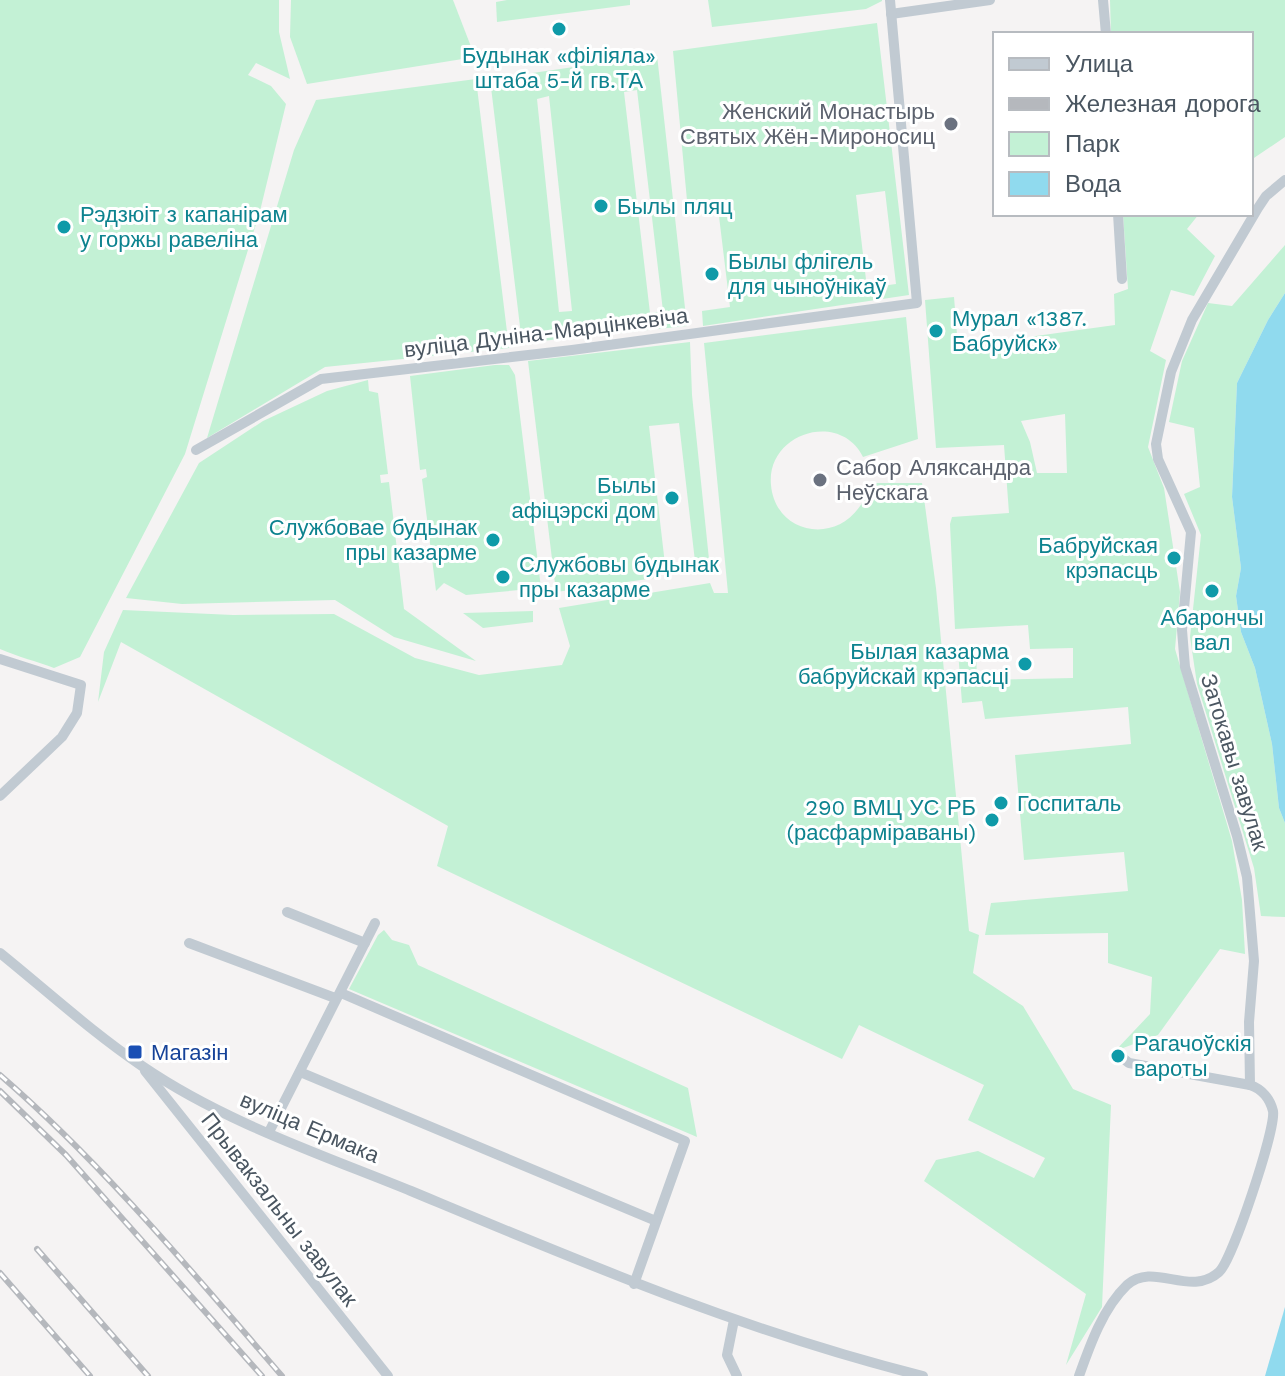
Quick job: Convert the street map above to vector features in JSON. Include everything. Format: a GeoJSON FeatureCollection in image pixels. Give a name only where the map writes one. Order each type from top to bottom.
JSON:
{"type":"FeatureCollection","features":[{"type":"Feature","properties":{"kind":"street"},"geometry":{"type":"LineString","coordinates":[[890,0],[891,14],[990,0]]}},
{"type":"Feature","properties":{"kind":"street"},"geometry":{"type":"LineString","coordinates":[[1103,0],[1106,32]]}},
{"type":"Feature","properties":{"kind":"street","name":"вуліца Дуніна-Марцінкевіча"},"geometry":{"type":"LineString","coordinates":[[196,450],[321,379],[572,350],[917,303],[891,14]]}},
{"type":"Feature","properties":{"kind":"street","name":"Затокавы завулак"},"geometry":{"type":"LineString","coordinates":[[1250,1085],[1249,1022],[1254,961],[1249,890],[1237,836],[1185,667],[1182,630],[1191,532],[1158,459],[1156,437],[1171,372],[1192,320],[1258,208],[1266,196],[1285,180]]}},
{"type":"Feature","properties":{"kind":"street"},"geometry":{"type":"LineString","coordinates":[[1118,216],[1122,279]]}},
{"type":"Feature","properties":{"kind":"street"},"geometry":{"type":"LineString","coordinates":[[0,659],[81,685],[77,713],[62,737],[0,796]]}},
{"type":"Feature","properties":{"kind":"street"},"geometry":{"type":"LineString","coordinates":[[287,912],[365,943]]}},
{"type":"Feature","properties":{"kind":"street"},"geometry":{"type":"LineString","coordinates":[[269,1132],[375,923]]}},
{"type":"Feature","properties":{"kind":"street"},"geometry":{"type":"LineString","coordinates":[[189,943],[338,995],[685,1141],[634,1284]]}},
{"type":"Feature","properties":{"kind":"street","name":"вуліца Ермака"},"geometry":{"type":"LineString","coordinates":[[0,953],[141,1066],[209,1106],[634,1284],[734,1320],[923,1376]]}},
{"type":"Feature","properties":{"kind":"street"},"geometry":{"type":"LineString","coordinates":[[1079,1376],[1105,1316],[1129,1283],[1140,1277],[1159,1276],[1185,1283],[1200,1281],[1222,1270],[1236,1239],[1266,1150],[1273,1119],[1267,1097],[1250,1085],[1129,1063],[1120,1056]]}},
{"type":"Feature","properties":{"kind":"street","name":"Прывакзальны завулак"},"geometry":{"type":"LineString","coordinates":[[141,1066],[388,1376]]}},
{"type":"Feature","properties":{"kind":"street"},"geometry":{"type":"LineString","coordinates":[[300,1072],[656,1221]]}},
{"type":"Feature","properties":{"kind":"street"},"geometry":{"type":"LineString","coordinates":[[734,1320],[727,1355],[737,1376]]}},
{"type":"Feature","properties":{"kind":"green space"},"geometry":{"type":"Polygon","coordinates":[[[0,0],[279,0],[279,32],[290,79],[256,63],[248,75],[271,86],[286,104],[260,211],[185,454],[80,657],[54,668],[0,649],[0,0]]]}},
{"type":"Feature","properties":{"kind":"green space"},"geometry":{"type":"Polygon","coordinates":[[[291,0],[453,0],[475,57],[307,84],[290,37],[291,0]]]}},
{"type":"Feature","properties":{"kind":"green space"},"geometry":{"type":"Polygon","coordinates":[[[630,0],[630,5],[497,22],[496,2],[630,0]]]}},
{"type":"Feature","properties":{"kind":"green space"},"geometry":{"type":"Polygon","coordinates":[[[708,0],[882,1],[866,9],[712,27],[708,0]]]}},
{"type":"Feature","properties":{"kind":"green space"},"geometry":{"type":"Polygon","coordinates":[[[1110,0],[1285,0],[1285,137],[1253,159],[1253,32],[1111,32],[1110,0]]]}},
{"type":"Feature","properties":{"kind":"green space"},"geometry":{"type":"Polygon","coordinates":[[[877,23],[909,295],[703,326],[702,311],[730,307],[718,208],[688,211],[673,51],[877,23]],[[885,191],[856,195],[867,288],[896,284],[885,191]]]}},
{"type":"Feature","properties":{"kind":"green space"},"geometry":{"type":"Polygon","coordinates":[[[657,55],[687,326],[522,343],[490,79],[657,55]],[[637,90],[624,92],[650,313],[663,311],[637,90]],[[549,96],[537,99],[559,312],[572,311],[549,96]]]}},
{"type":"Feature","properties":{"kind":"green space"},"geometry":{"type":"Polygon","coordinates":[[[476,79],[509,348],[325,367],[207,438],[294,150],[316,100],[476,79]]]}},
{"type":"Feature","properties":{"kind":"green space"},"geometry":{"type":"Polygon","coordinates":[[[1123,216],[1197,216],[1187,229],[1215,256],[1194,296],[1171,290],[1150,351],[1166,360],[1148,447],[1164,488],[1180,592],[1175,649],[1232,841],[1242,900],[1245,954],[1220,949],[1158,1035],[1115,1051],[1150,1014],[1152,977],[1108,963],[1108,933],[985,935],[991,903],[1128,891],[1124,852],[1024,860],[1015,755],[1131,744],[1128,707],[985,719],[982,701],[962,703],[958,651],[976,651],[977,680],[1073,678],[1073,648],[1030,649],[1028,625],[955,629],[950,524],[952,517],[1009,513],[1004,445],[936,448],[925,300],[954,297],[958,347],[1115,325],[1114,294],[1128,289],[1123,216]],[[1065,414],[1021,421],[1030,442],[1037,473],[1067,473],[1065,414]]]}},
{"type":"Feature","properties":{"kind":"green space"},"geometry":{"type":"Polygon","coordinates":[[[1285,245],[1285,293],[1237,383],[1232,497],[1241,568],[1236,596],[1241,632],[1255,668],[1272,744],[1279,808],[1285,823],[1285,917],[1261,916],[1254,868],[1197,684],[1190,637],[1201,535],[1184,494],[1200,487],[1194,428],[1169,422],[1182,361],[1208,303],[1232,306],[1285,245]]]}},
{"type":"Feature","properties":{"kind":"green space"},"geometry":{"type":"Polygon","coordinates":[[[906,317],[918,439],[863,457],[852,443],[838,434],[822,431],[806,434],[780,452],[773,467],[771,485],[776,504],[786,517],[800,526],[816,529],[833,527],[848,519],[861,504],[870,483],[922,483],[936,588],[969,931],[979,935],[973,973],[1023,1006],[1073,1089],[1111,1105],[1102,1307],[1066,1365],[1086,1294],[924,1181],[936,1160],[978,1151],[1034,1178],[1045,1158],[968,1120],[984,1085],[859,1025],[842,1059],[437,866],[448,826],[121,642],[98,702],[104,652],[123,610],[233,615],[334,614],[415,658],[479,675],[562,665],[570,646],[559,608],[710,583],[714,593],[728,593],[704,343],[906,317]]]}},
{"type":"Feature","properties":{"kind":"green space"},"geometry":{"type":"Polygon","coordinates":[[[690,342],[692,395],[710,569],[696,570],[679,423],[649,426],[666,573],[655,578],[556,592],[528,361],[690,342]]]}},
{"type":"Feature","properties":{"kind":"green space"},"geometry":{"type":"Polygon","coordinates":[[[509,365],[515,375],[541,588],[466,595],[444,583],[436,591],[422,479],[427,477],[426,469],[420,470],[410,376],[509,365]]]}},
{"type":"Feature","properties":{"kind":"green space"},"geometry":{"type":"Polygon","coordinates":[[[368,380],[369,391],[378,393],[388,474],[380,475],[381,483],[389,482],[404,609],[476,661],[394,637],[335,600],[182,604],[126,598],[199,463],[263,421],[327,391],[368,380]]]}},
{"type":"Feature","properties":{"kind":"green space"},"geometry":{"type":"Polygon","coordinates":[[[533,611],[533,622],[483,628],[463,613],[533,611]]]}},
{"type":"Feature","properties":{"kind":"green space"},"geometry":{"type":"Polygon","coordinates":[[[384,930],[392,940],[409,945],[418,965],[688,1088],[697,1137],[349,989],[378,935],[384,930]]]}},
{"type":"Feature","properties":{"kind":"water"},"geometry":{"type":"Polygon","coordinates":[[[1285,293],[1285,823],[1279,808],[1272,744],[1255,668],[1241,632],[1236,596],[1241,568],[1232,497],[1237,383],[1285,293]]]}},
{"type":"Feature","properties":{"kind":"water"},"geometry":{"type":"Polygon","coordinates":[[[1285,1307],[1285,1376],[1265,1376],[1285,1307]]]}},
{"type":"Feature","properties":{"kind":"railway"},"geometry":{"type":"LineString","coordinates":[[0,1075],[111,1182],[282,1376]]}},
{"type":"Feature","properties":{"kind":"railway"},"geometry":{"type":"LineString","coordinates":[[0,1091],[66,1155],[262,1376]]}},
{"type":"Feature","properties":{"kind":"railway"},"geometry":{"type":"LineString","coordinates":[[37,1249],[148,1376]]}},
{"type":"Feature","properties":{"kind":"railway"},"geometry":{"type":"LineString","coordinates":[[0,1273],[90,1376]]}},
{"type":"Feature","properties":{"kind":"place","name":"Будынак «філіяла» штаба 5-й гв.ТА"},"geometry":{"type":"Point","coordinates":[559,29]}},
{"type":"Feature","properties":{"kind":"place","name":"Женский Монастырь Святых Жён-Мироносиц"},"geometry":{"type":"Point","coordinates":[951,124]}},
{"type":"Feature","properties":{"kind":"place","name":"Былы пляц"},"geometry":{"type":"Point","coordinates":[601,206]}},
{"type":"Feature","properties":{"kind":"place","name":"Рэдзюіт з капанірам у горжы равеліна"},"geometry":{"type":"Point","coordinates":[64,227]}},
{"type":"Feature","properties":{"kind":"place","name":"Былы флігель для чыноўнікаў"},"geometry":{"type":"Point","coordinates":[712,274]}},
{"type":"Feature","properties":{"kind":"place","name":"Мурал «1387. Бабруйск»"},"geometry":{"type":"Point","coordinates":[936,331]}},
{"type":"Feature","properties":{"kind":"place","name":"Сабор Аляксандра Неўскага"},"geometry":{"type":"Point","coordinates":[820,480]}},
{"type":"Feature","properties":{"kind":"place","name":"Былы афіцэрскі дом"},"geometry":{"type":"Point","coordinates":[672,498]}},
{"type":"Feature","properties":{"kind":"place","name":"Службовае будынак пры казарме"},"geometry":{"type":"Point","coordinates":[493,540]}},
{"type":"Feature","properties":{"kind":"place","name":"Бабруйская крэпасць"},"geometry":{"type":"Point","coordinates":[1174,558]}},
{"type":"Feature","properties":{"kind":"place","name":"Службовы будынак пры казарме"},"geometry":{"type":"Point","coordinates":[503,577]}},
{"type":"Feature","properties":{"kind":"place","name":"Абарончы вал"},"geometry":{"type":"Point","coordinates":[1212,591]}},
{"type":"Feature","properties":{"kind":"place","name":"Былая казарма бабруйскай крэпасці"},"geometry":{"type":"Point","coordinates":[1025,664]}},
{"type":"Feature","properties":{"kind":"place","name":"Госпиталь"},"geometry":{"type":"Point","coordinates":[1001,803]}},
{"type":"Feature","properties":{"kind":"place","name":"290 ВМЦ УС РБ (расфарміраваны)"},"geometry":{"type":"Point","coordinates":[992,820]}},
{"type":"Feature","properties":{"kind":"place","name":"Магазін"},"geometry":{"type":"Point","coordinates":[135,1052]}},
{"type":"Feature","properties":{"kind":"place","name":"Рагачоўскія вароты"},"geometry":{"type":"Point","coordinates":[1118,1056]}}]}
